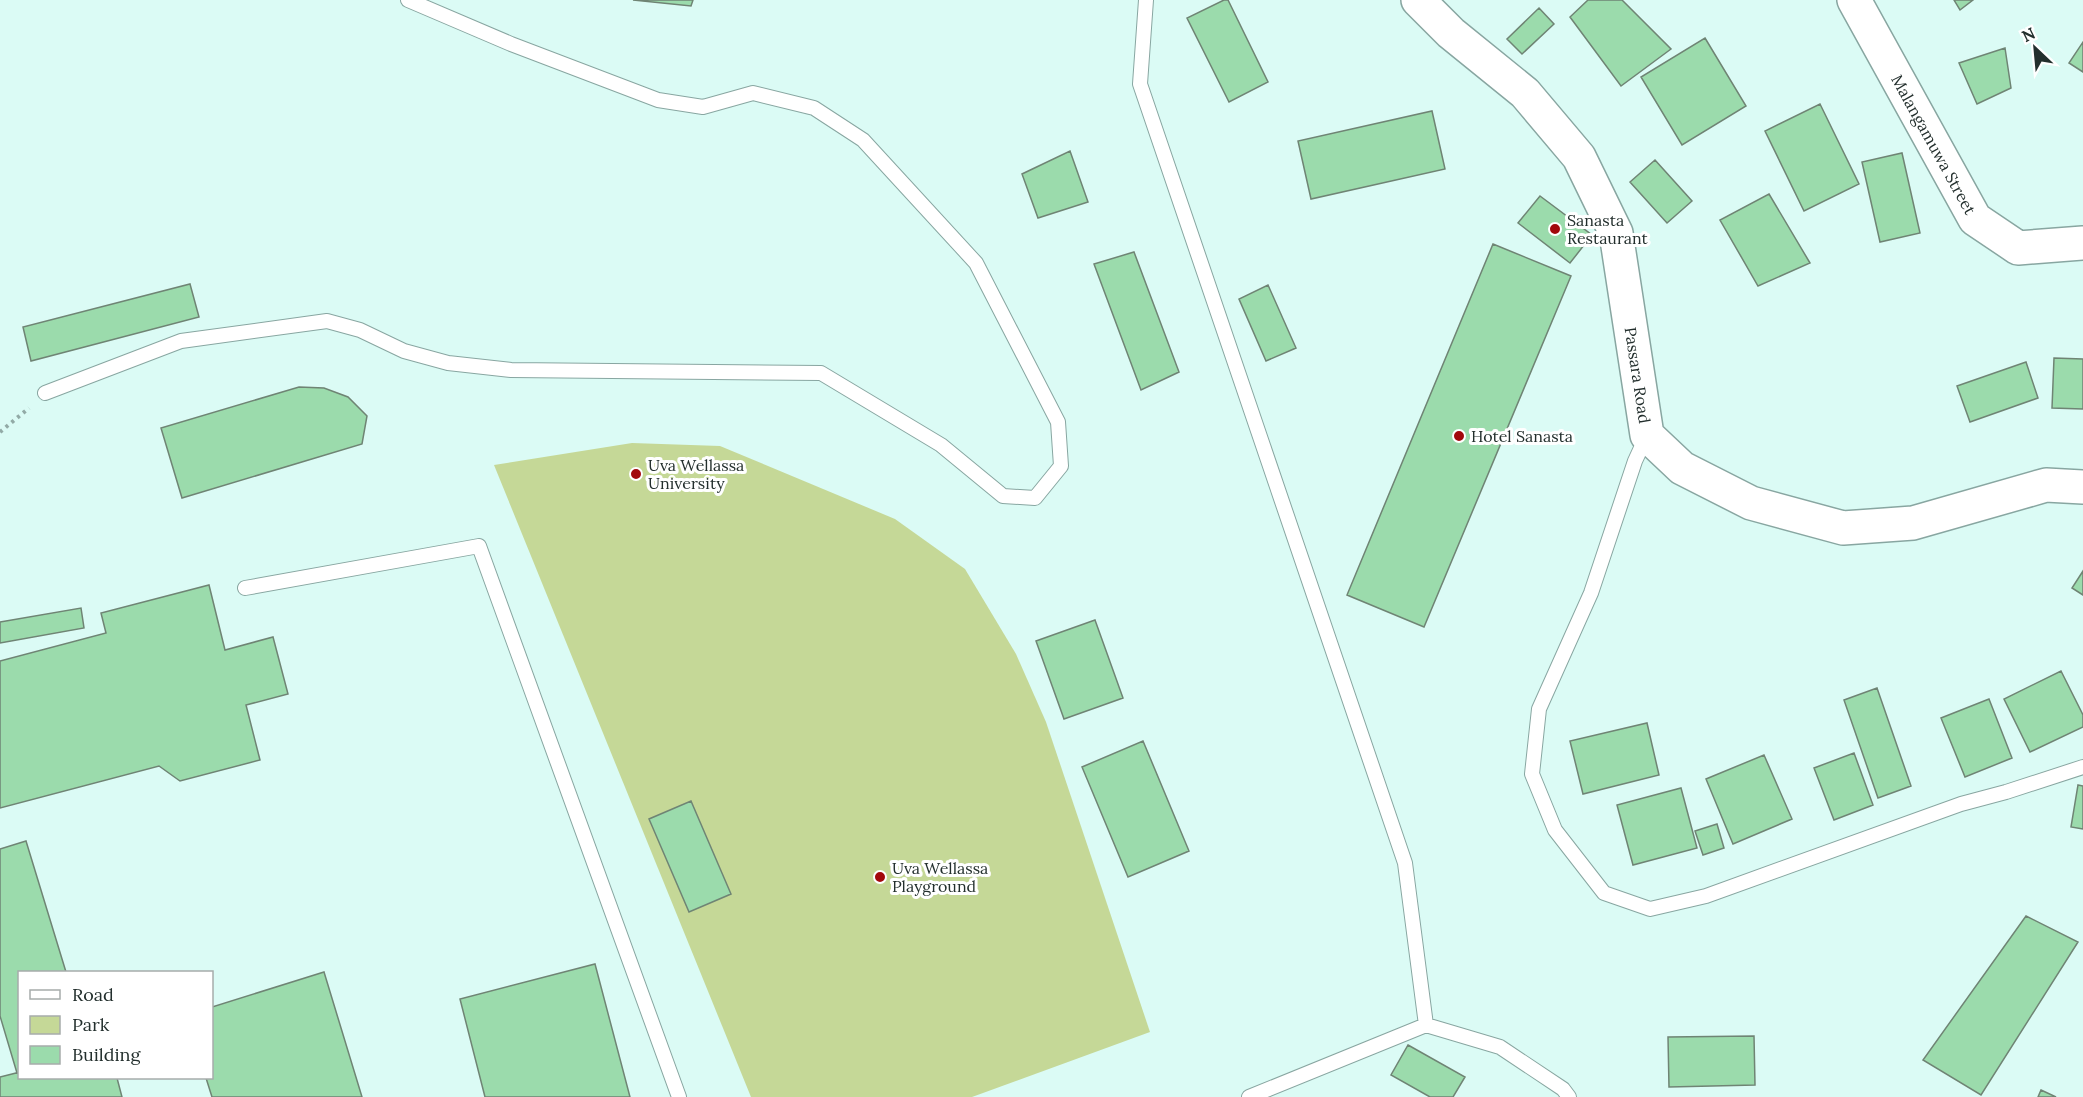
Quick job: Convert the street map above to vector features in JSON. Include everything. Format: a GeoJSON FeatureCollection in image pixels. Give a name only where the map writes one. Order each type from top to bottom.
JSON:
{"type":"FeatureCollection","features":[{"type":"Feature","properties":{"kind":"main road","name":"Passara Road"},"geometry":{"type":"LineString","coordinates":[[1418,0],[1451,33],[1525,93],[1579,157],[1616,233],[1647,435],[1682,468],[1751,503],[1843,528],[1912,523],[2046,485],[2083,487]]}},
{"type":"Feature","properties":{"kind":"main road","name":"Malangamuwa Street"},"geometry":{"type":"LineString","coordinates":[[1854,0],[1975,219],[2018,248],[2083,243]]}},
{"type":"Feature","properties":{"kind":"lane"},"geometry":{"type":"LineString","coordinates":[[45,393],[181,341],[327,321],[360,330],[404,351],[448,363],[511,370],[821,373],[941,445],[1003,496],[1035,498],[1061,465],[1058,422],[976,264],[862,140],[813,108],[753,93],[703,108],[658,100],[511,44],[408,0]]}},
{"type":"Feature","properties":{"kind":"lane"},"geometry":{"type":"LineString","coordinates":[[1146,0],[1140,84],[1405,863],[1426,1025]]}},
{"type":"Feature","properties":{"kind":"lane"},"geometry":{"type":"LineString","coordinates":[[1647,435],[1635,461],[1591,593],[1539,709],[1532,774],[1555,830],[1604,892],[1650,909],[1706,896],[1961,804],[2083,767]]}},
{"type":"Feature","properties":{"kind":"lane"},"geometry":{"type":"LineString","coordinates":[[245,588],[479,546],[679,1097]]}},
{"type":"Feature","properties":{"kind":"lane"},"geometry":{"type":"LineString","coordinates":[[1249,1097],[1426,1025],[1500,1047],[1563,1089],[1569,1097]]}},
{"type":"Feature","properties":{"kind":"path"},"geometry":{"type":"LineString","coordinates":[[0,432],[45,393]]}},
{"type":"Feature","properties":{"kind":"green space","name":"Uva Wellassa Playground"},"geometry":{"type":"Polygon","coordinates":[[[632,443],[720,446],[895,519],[965,569],[1016,654],[1046,722],[1150,1032],[972,1097],[751,1097],[494,465],[632,443]]]}},
{"type":"Feature","properties":{"kind":"building"},"geometry":{"type":"Polygon","coordinates":[[[633,0],[693,0],[691,6],[633,0]]]}},
{"type":"Feature","properties":{"kind":"building"},"geometry":{"type":"Polygon","coordinates":[[[1228,0],[1268,82],[1229,102],[1187,18],[1228,0]]]}},
{"type":"Feature","properties":{"kind":"building"},"geometry":{"type":"Polygon","coordinates":[[[1588,0],[1622,0],[1671,49],[1621,86],[1570,17],[1588,0]]]}},
{"type":"Feature","properties":{"kind":"building"},"geometry":{"type":"Polygon","coordinates":[[[1954,0],[1973,0],[1960,10],[1954,0]]]}},
{"type":"Feature","properties":{"kind":"building"},"geometry":{"type":"Polygon","coordinates":[[[1539,8],[1554,24],[1522,54],[1507,39],[1539,8]]]}},
{"type":"Feature","properties":{"kind":"building"},"geometry":{"type":"Polygon","coordinates":[[[1705,38],[1746,106],[1682,145],[1641,77],[1705,38]]]}},
{"type":"Feature","properties":{"kind":"building"},"geometry":{"type":"Polygon","coordinates":[[[2083,42],[2083,72],[2069,63],[2083,42]]]}},
{"type":"Feature","properties":{"kind":"building"},"geometry":{"type":"Polygon","coordinates":[[[2005,48],[2011,88],[1977,104],[1959,63],[2005,48]]]}},
{"type":"Feature","properties":{"kind":"building"},"geometry":{"type":"Polygon","coordinates":[[[1820,104],[1859,184],[1804,211],[1765,131],[1820,104]]]}},
{"type":"Feature","properties":{"kind":"building"},"geometry":{"type":"Polygon","coordinates":[[[1432,111],[1445,169],[1311,199],[1298,141],[1432,111]]]}},
{"type":"Feature","properties":{"kind":"building"},"geometry":{"type":"Polygon","coordinates":[[[1070,151],[1088,202],[1038,218],[1022,174],[1070,151]]]}},
{"type":"Feature","properties":{"kind":"building"},"geometry":{"type":"Polygon","coordinates":[[[1902,153],[1920,233],[1880,242],[1862,162],[1902,153]]]}},
{"type":"Feature","properties":{"kind":"building"},"geometry":{"type":"Polygon","coordinates":[[[1655,160],[1692,201],[1667,223],[1630,182],[1655,160]]]}},
{"type":"Feature","properties":{"kind":"building"},"geometry":{"type":"Polygon","coordinates":[[[1769,194],[1810,263],[1758,286],[1720,220],[1769,194]]]}},
{"type":"Feature","properties":{"kind":"building","name":"Sanasta Restaurant"},"geometry":{"type":"Polygon","coordinates":[[[1540,196],[1592,235],[1570,263],[1518,223],[1540,196]]]}},
{"type":"Feature","properties":{"kind":"building","name":"Hotel Sanasta"},"geometry":{"type":"Polygon","coordinates":[[[1493,244],[1571,276],[1424,627],[1347,595],[1493,244]]]}},
{"type":"Feature","properties":{"kind":"building"},"geometry":{"type":"Polygon","coordinates":[[[1134,252],[1179,372],[1141,390],[1094,264],[1134,252]]]}},
{"type":"Feature","properties":{"kind":"building"},"geometry":{"type":"Polygon","coordinates":[[[190,284],[199,317],[31,361],[23,327],[190,284]]]}},
{"type":"Feature","properties":{"kind":"building"},"geometry":{"type":"Polygon","coordinates":[[[1268,285],[1296,348],[1266,361],[1239,299],[1268,285]]]}},
{"type":"Feature","properties":{"kind":"building"},"geometry":{"type":"Polygon","coordinates":[[[2054,358],[2083,359],[2083,409],[2052,408],[2054,358]]]}},
{"type":"Feature","properties":{"kind":"building"},"geometry":{"type":"Polygon","coordinates":[[[2026,362],[2038,398],[1970,422],[1957,386],[2026,362]]]}},
{"type":"Feature","properties":{"kind":"building"},"geometry":{"type":"Polygon","coordinates":[[[299,387],[324,388],[348,397],[367,416],[362,444],[182,498],[161,428],[299,387]]]}},
{"type":"Feature","properties":{"kind":"building"},"geometry":{"type":"Polygon","coordinates":[[[2083,571],[2083,595],[2072,588],[2083,571]]]}},
{"type":"Feature","properties":{"kind":"building"},"geometry":{"type":"Polygon","coordinates":[[[209,585],[225,650],[273,637],[288,694],[246,705],[260,760],[180,781],[159,766],[0,808],[0,661],[106,633],[101,613],[209,585]]]}},
{"type":"Feature","properties":{"kind":"building"},"geometry":{"type":"Polygon","coordinates":[[[81,608],[84,628],[0,643],[0,622],[81,608]]]}},
{"type":"Feature","properties":{"kind":"building"},"geometry":{"type":"Polygon","coordinates":[[[1095,620],[1123,698],[1064,719],[1036,641],[1095,620]]]}},
{"type":"Feature","properties":{"kind":"building"},"geometry":{"type":"Polygon","coordinates":[[[2061,671],[2083,715],[2083,727],[2030,752],[2004,699],[2061,671]]]}},
{"type":"Feature","properties":{"kind":"building"},"geometry":{"type":"Polygon","coordinates":[[[1877,688],[1911,786],[1878,798],[1844,700],[1877,688]]]}},
{"type":"Feature","properties":{"kind":"building"},"geometry":{"type":"Polygon","coordinates":[[[1989,699],[2012,758],[1965,777],[1941,718],[1989,699]]]}},
{"type":"Feature","properties":{"kind":"building"},"geometry":{"type":"Polygon","coordinates":[[[1647,723],[1659,775],[1583,794],[1570,741],[1647,723]]]}},
{"type":"Feature","properties":{"kind":"building"},"geometry":{"type":"Polygon","coordinates":[[[1143,741],[1189,851],[1128,877],[1082,767],[1143,741]]]}},
{"type":"Feature","properties":{"kind":"building"},"geometry":{"type":"Polygon","coordinates":[[[1854,753],[1873,805],[1834,820],[1814,768],[1854,753]]]}},
{"type":"Feature","properties":{"kind":"building"},"geometry":{"type":"Polygon","coordinates":[[[1764,755],[1792,819],[1733,844],[1706,779],[1764,755]]]}},
{"type":"Feature","properties":{"kind":"building"},"geometry":{"type":"Polygon","coordinates":[[[2078,785],[2083,786],[2083,829],[2071,827],[2078,785]]]}},
{"type":"Feature","properties":{"kind":"building"},"geometry":{"type":"Polygon","coordinates":[[[1681,788],[1697,848],[1633,865],[1617,805],[1681,788]]]}},
{"type":"Feature","properties":{"kind":"building"},"geometry":{"type":"Polygon","coordinates":[[[691,801],[731,894],[689,912],[649,819],[691,801]]]}},
{"type":"Feature","properties":{"kind":"building"},"geometry":{"type":"Polygon","coordinates":[[[1717,824],[1724,848],[1703,855],[1695,831],[1717,824]]]}},
{"type":"Feature","properties":{"kind":"building"},"geometry":{"type":"Polygon","coordinates":[[[26,841],[66,971],[18,971],[17,1073],[0,1016],[0,849],[26,841]]]}},
{"type":"Feature","properties":{"kind":"building"},"geometry":{"type":"Polygon","coordinates":[[[2026,916],[2078,942],[1981,1095],[1923,1060],[2026,916]]]}},
{"type":"Feature","properties":{"kind":"building"},"geometry":{"type":"Polygon","coordinates":[[[595,964],[630,1097],[485,1097],[460,999],[595,964]]]}},
{"type":"Feature","properties":{"kind":"building"},"geometry":{"type":"Polygon","coordinates":[[[324,972],[362,1097],[212,1097],[206,1079],[213,1079],[213,1007],[324,972]]]}},
{"type":"Feature","properties":{"kind":"building"},"geometry":{"type":"Polygon","coordinates":[[[1754,1036],[1755,1085],[1669,1087],[1668,1037],[1754,1036]]]}},
{"type":"Feature","properties":{"kind":"building"},"geometry":{"type":"Polygon","coordinates":[[[1408,1045],[1465,1077],[1453,1097],[1430,1097],[1391,1075],[1408,1045]]]}},
{"type":"Feature","properties":{"kind":"building"},"geometry":{"type":"Polygon","coordinates":[[[18,1072],[18,1079],[117,1079],[122,1097],[0,1097],[0,1077],[18,1072]]]}},
{"type":"Feature","properties":{"kind":"building"},"geometry":{"type":"Polygon","coordinates":[[[2041,1090],[2056,1097],[2038,1097],[2041,1090]]]}},
{"type":"Feature","properties":{"kind":"place","name":"Sanasta Restaurant"},"geometry":{"type":"Point","coordinates":[1555,229]}},
{"type":"Feature","properties":{"kind":"place","name":"Hotel Sanasta"},"geometry":{"type":"Point","coordinates":[1459,436]}},
{"type":"Feature","properties":{"kind":"place","name":"Uva Wellassa University"},"geometry":{"type":"Point","coordinates":[636,474]}},
{"type":"Feature","properties":{"kind":"place","name":"Uva Wellassa Playground"},"geometry":{"type":"Point","coordinates":[880,877]}}]}
